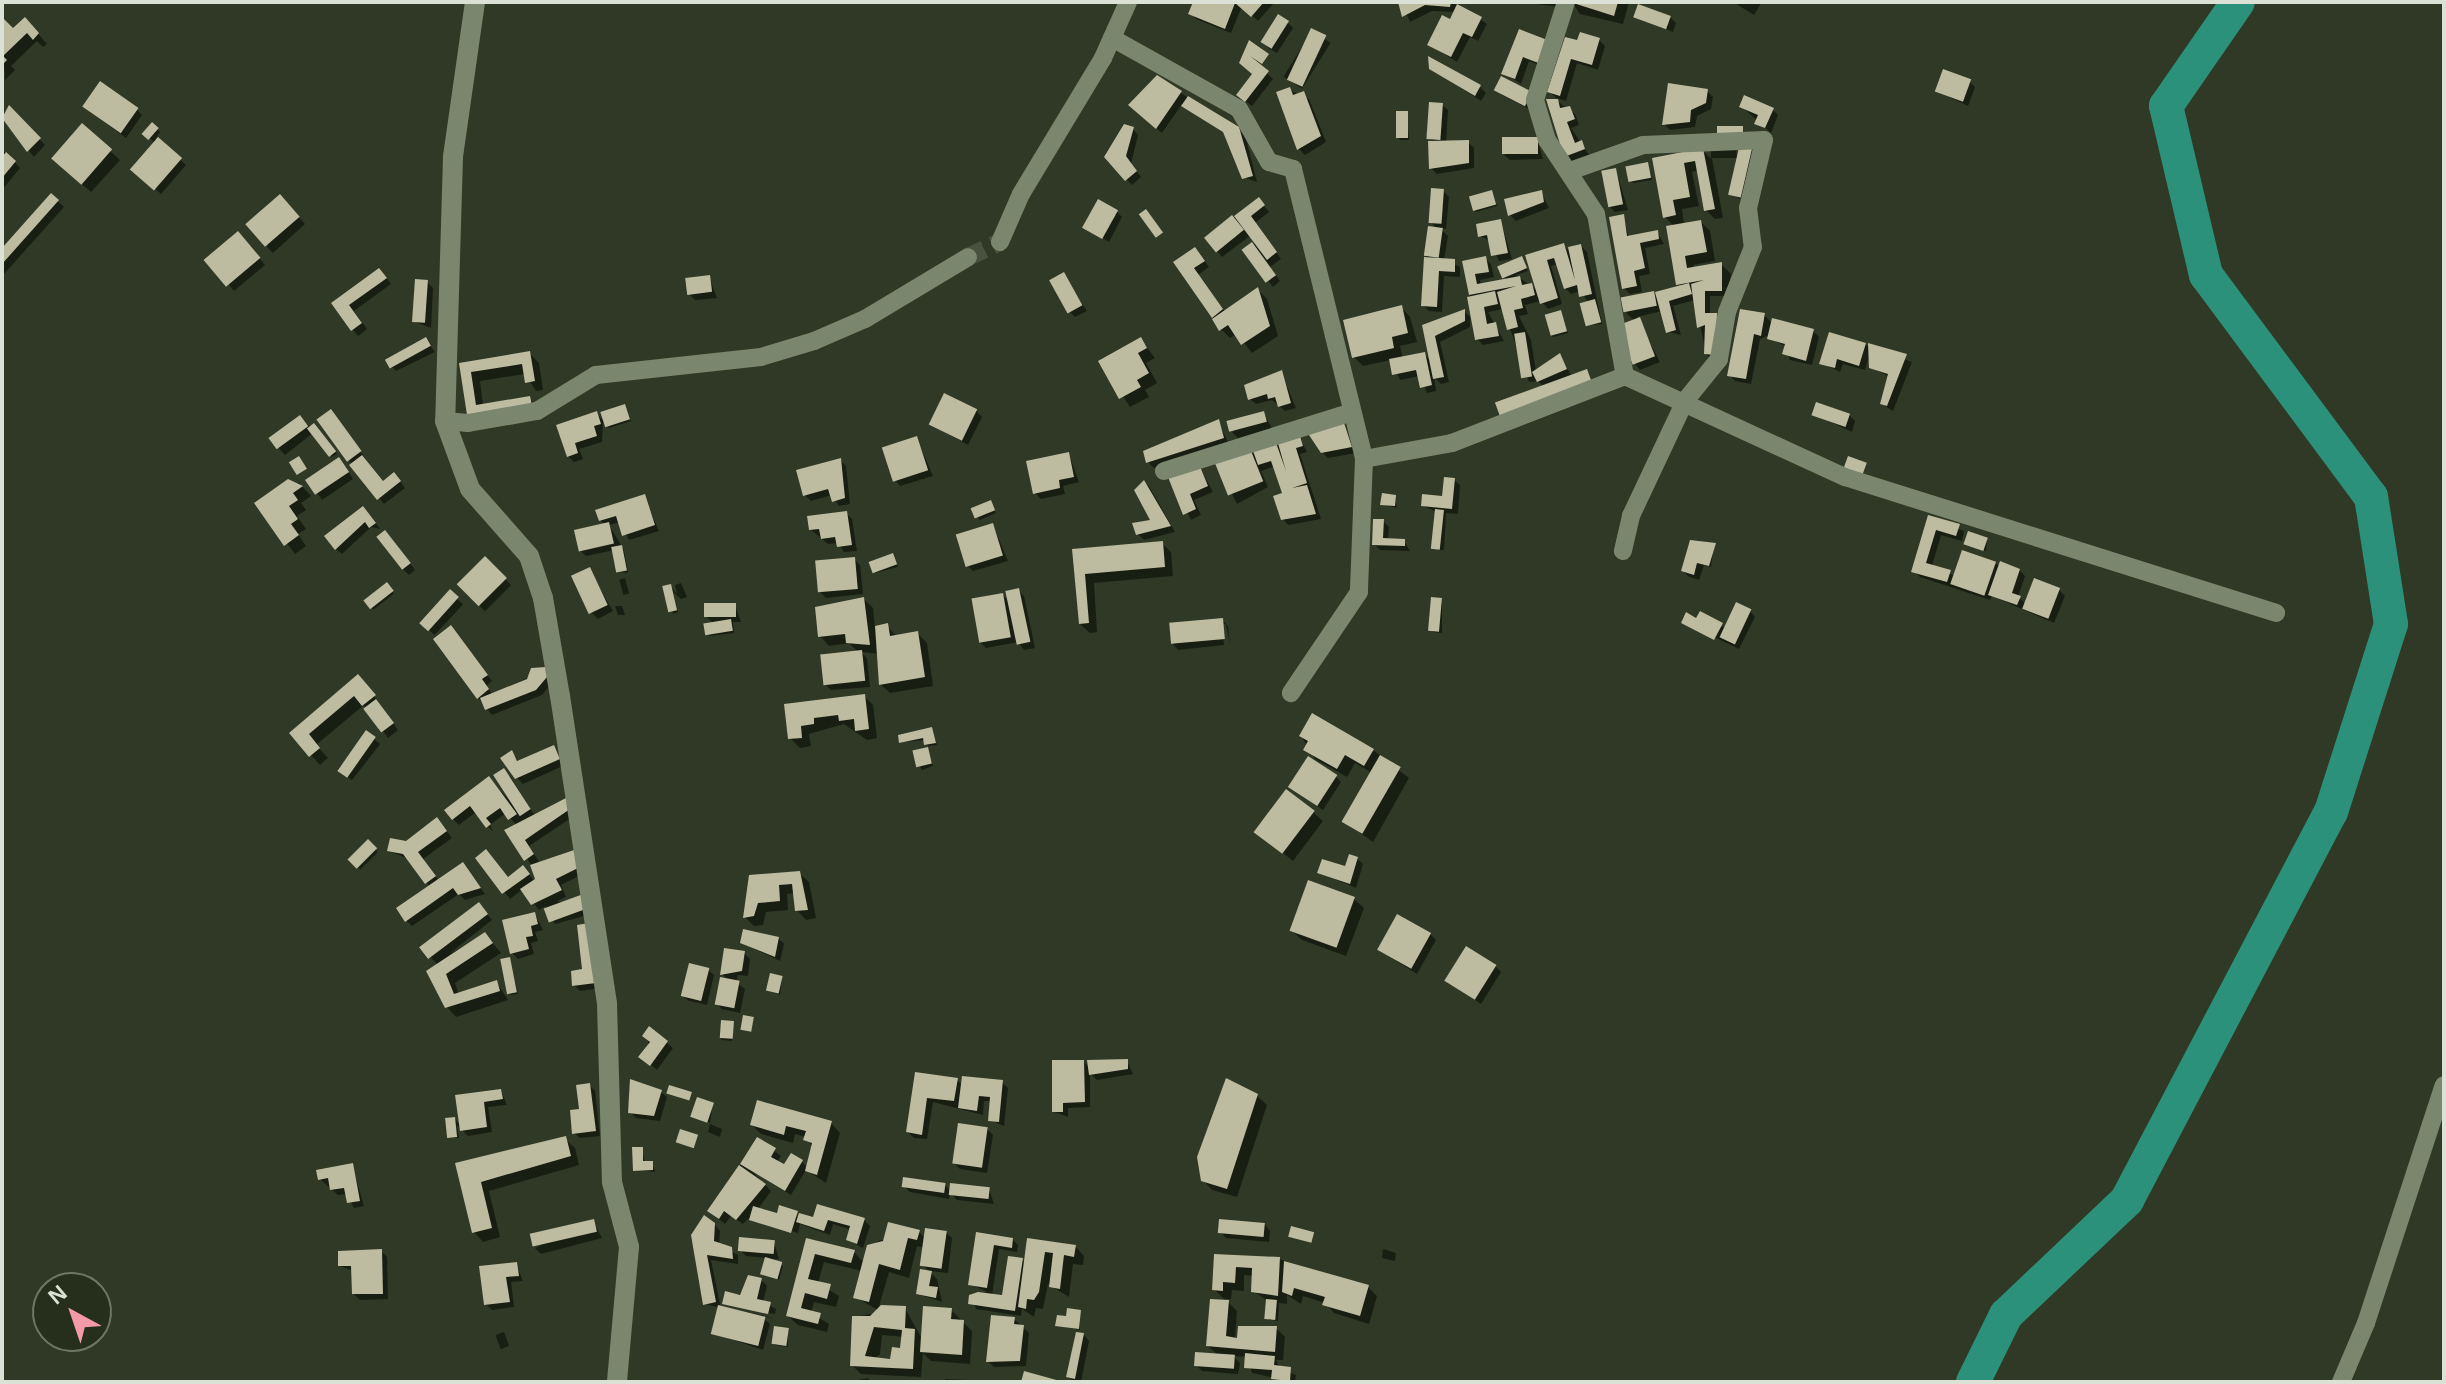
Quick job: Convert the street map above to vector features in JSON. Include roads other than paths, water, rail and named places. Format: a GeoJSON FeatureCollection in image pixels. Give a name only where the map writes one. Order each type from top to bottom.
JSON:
{"type":"FeatureCollection","features":[{"type":"Feature","properties":{"kind":"street"},"geometry":{"type":"LineString","coordinates":[[475,2],[453,157],[445,421],[470,489],[529,556],[558,682],[607,1004],[612,1182],[629,1247],[617,1382]]}},
{"type":"Feature","properties":{"kind":"street"},"geometry":{"type":"LineString","coordinates":[[1000,242],[1021,194],[1112,38],[1128,2]]}},
{"type":"Feature","properties":{"kind":"street"},"geometry":{"type":"LineString","coordinates":[[1566,2],[1535,100],[1547,140],[1596,214],[1625,376]]}},
{"type":"Feature","properties":{"kind":"street"},"geometry":{"type":"LineString","coordinates":[[1112,38],[1239,109],[1269,162],[1293,169],[1364,459],[1359,592],[1291,693]]}},
{"type":"Feature","properties":{"kind":"street"},"geometry":{"type":"LineString","coordinates":[[1570,171],[1643,145],[1764,140],[1748,208],[1753,247],[1727,312],[1719,359],[1685,401],[1631,516],[1623,551]]}},
{"type":"Feature","properties":{"kind":"street"},"geometry":{"type":"LineString","coordinates":[[445,421],[468,423],[537,411],[596,375],[761,357],[814,341],[865,319],[968,257]]}},
{"type":"Feature","properties":{"kind":"street"},"geometry":{"type":"LineString","coordinates":[[1364,459],[1452,443],[1625,376],[1845,477],[2276,613]]}},
{"type":"Feature","properties":{"kind":"street"},"geometry":{"type":"LineString","coordinates":[[1164,471],[1352,412]]}},
{"type":"Feature","properties":{"kind":"street"},"geometry":{"type":"LineString","coordinates":[[2341,1382],[2366,1323],[2444,1085]]}},
{"type":"Feature","properties":{"kind":"waterway"},"geometry":{"type":"LineString","coordinates":[[1973,1382],[2006,1315],[2127,1200],[2331,812],[2391,624],[2371,497],[2206,275],[2166,106],[2238,2]]}},
{"type":"Feature","properties":{"kind":"tunnel"},"geometry":{"type":"LineString","coordinates":[[968,257],[1000,242]]}}]}
